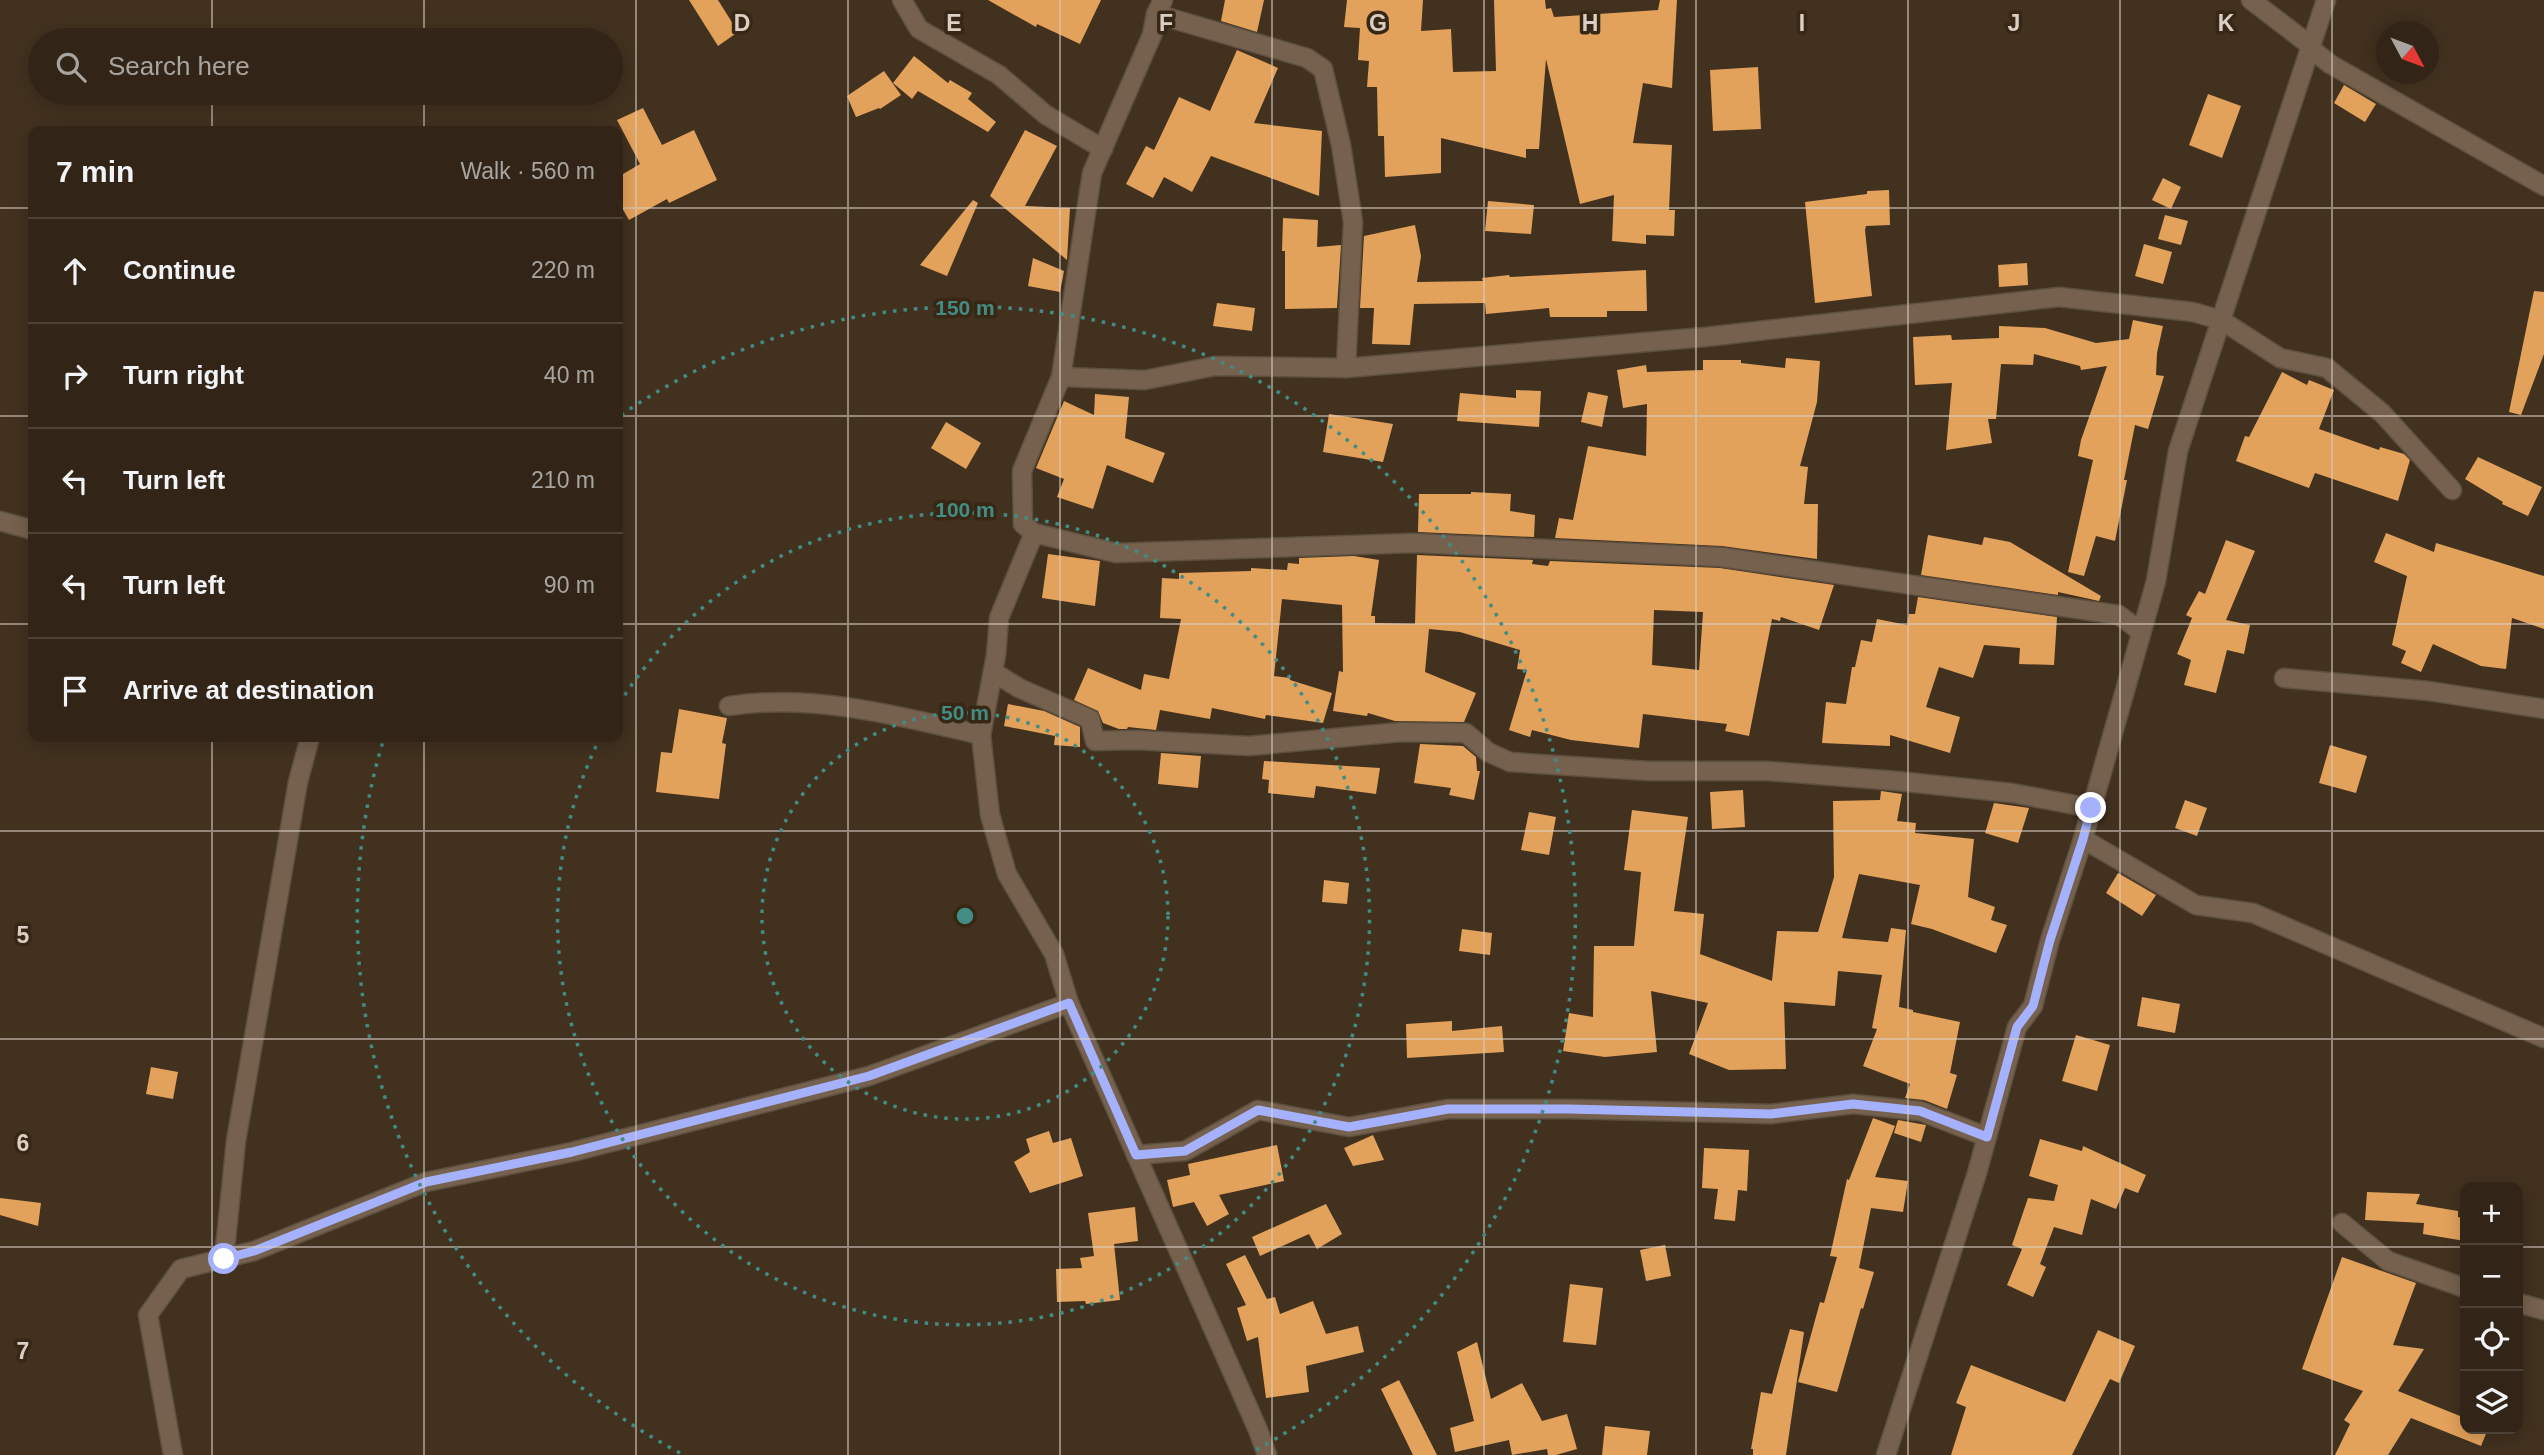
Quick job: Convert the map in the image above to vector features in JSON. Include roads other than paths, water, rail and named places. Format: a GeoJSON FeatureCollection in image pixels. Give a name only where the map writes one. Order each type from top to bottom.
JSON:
{"type":"FeatureCollection","features":[{"type":"Feature","properties":{"kind":"street"},"geometry":{"type":"LineString","coordinates":[[902,0],[919,29],[999,75],[1046,115],[1102,149]]}},
{"type":"Feature","properties":{"kind":"street"},"geometry":{"type":"LineString","coordinates":[[2252,0],[2330,64],[2544,186]]}},
{"type":"Feature","properties":{"kind":"street"},"geometry":{"type":"LineString","coordinates":[[1886,1455],[1987,1137],[2017,1027],[2033,1006],[2050,940],[2083,839],[2156,581],[2178,451],[2326,0]]}},
{"type":"Feature","properties":{"kind":"street"},"geometry":{"type":"LineString","coordinates":[[1346,368],[1353,222],[1341,145],[1323,69],[1307,58],[1160,7],[1152,36],[1092,173],[1061,377],[1021,471],[1023,524],[1034,533],[1116,553],[1415,543],[1721,556],[2119,615],[2140,631]]}},
{"type":"Feature","properties":{"kind":"street"},"geometry":{"type":"LineString","coordinates":[[1061,377],[1145,380],[1215,366],[1346,368],[1705,337],[2059,297],[2193,312],[2221,320],[2280,358],[2327,368],[2382,413],[2452,490]]}},
{"type":"Feature","properties":{"kind":"street"},"geometry":{"type":"LineString","coordinates":[[0,521],[28,529]]}},
{"type":"Feature","properties":{"kind":"street"},"geometry":{"type":"LineString","coordinates":[[1034,533],[999,618],[993,672],[981,734],[990,815],[1007,874],[1054,954],[1069,1003],[1267,1455]]}},
{"type":"Feature","properties":{"kind":"street"},"geometry":{"type":"LineString","coordinates":[[993,672],[1019,688],[1090,719],[1095,741],[1136,740],[1249,747],[1401,732],[1466,733],[1488,752],[1510,762],[1649,771],[1768,771],[1884,780],[2012,793],[2091,808]]}},
{"type":"Feature","properties":{"kind":"street"},"geometry":{"type":"LineString","coordinates":[[2284,678],[2430,691],[2544,709]]}},
{"type":"Feature","properties":{"kind":"street"},"geometry":{"type":"LineString","coordinates":[[729,706],[752,702],[827,705],[981,734]]}},
{"type":"Feature","properties":{"kind":"street"},"geometry":{"type":"LineString","coordinates":[[224,1259],[236,1141],[298,782],[309,742]]}},
{"type":"Feature","properties":{"kind":"street"},"geometry":{"type":"LineString","coordinates":[[2083,839],[2196,905],[2253,913],[2544,1038]]}},
{"type":"Feature","properties":{"kind":"street"},"geometry":{"type":"LineString","coordinates":[[173,1455],[148,1315],[181,1269],[254,1251],[426,1182],[572,1152],[869,1076],[1069,1003]]}},
{"type":"Feature","properties":{"kind":"street"},"geometry":{"type":"LineString","coordinates":[[1136,1155],[1185,1151],[1258,1110],[1349,1127],[1448,1109],[1771,1114],[1853,1104],[1920,1111],[1987,1137]]}},
{"type":"Feature","properties":{"kind":"street"},"geometry":{"type":"LineString","coordinates":[[2342,1223],[2388,1261],[2460,1286]]}},
{"type":"Feature","properties":{"kind":"street"},"geometry":{"type":"LineString","coordinates":[[2523,1304],[2544,1310]]}}]}
